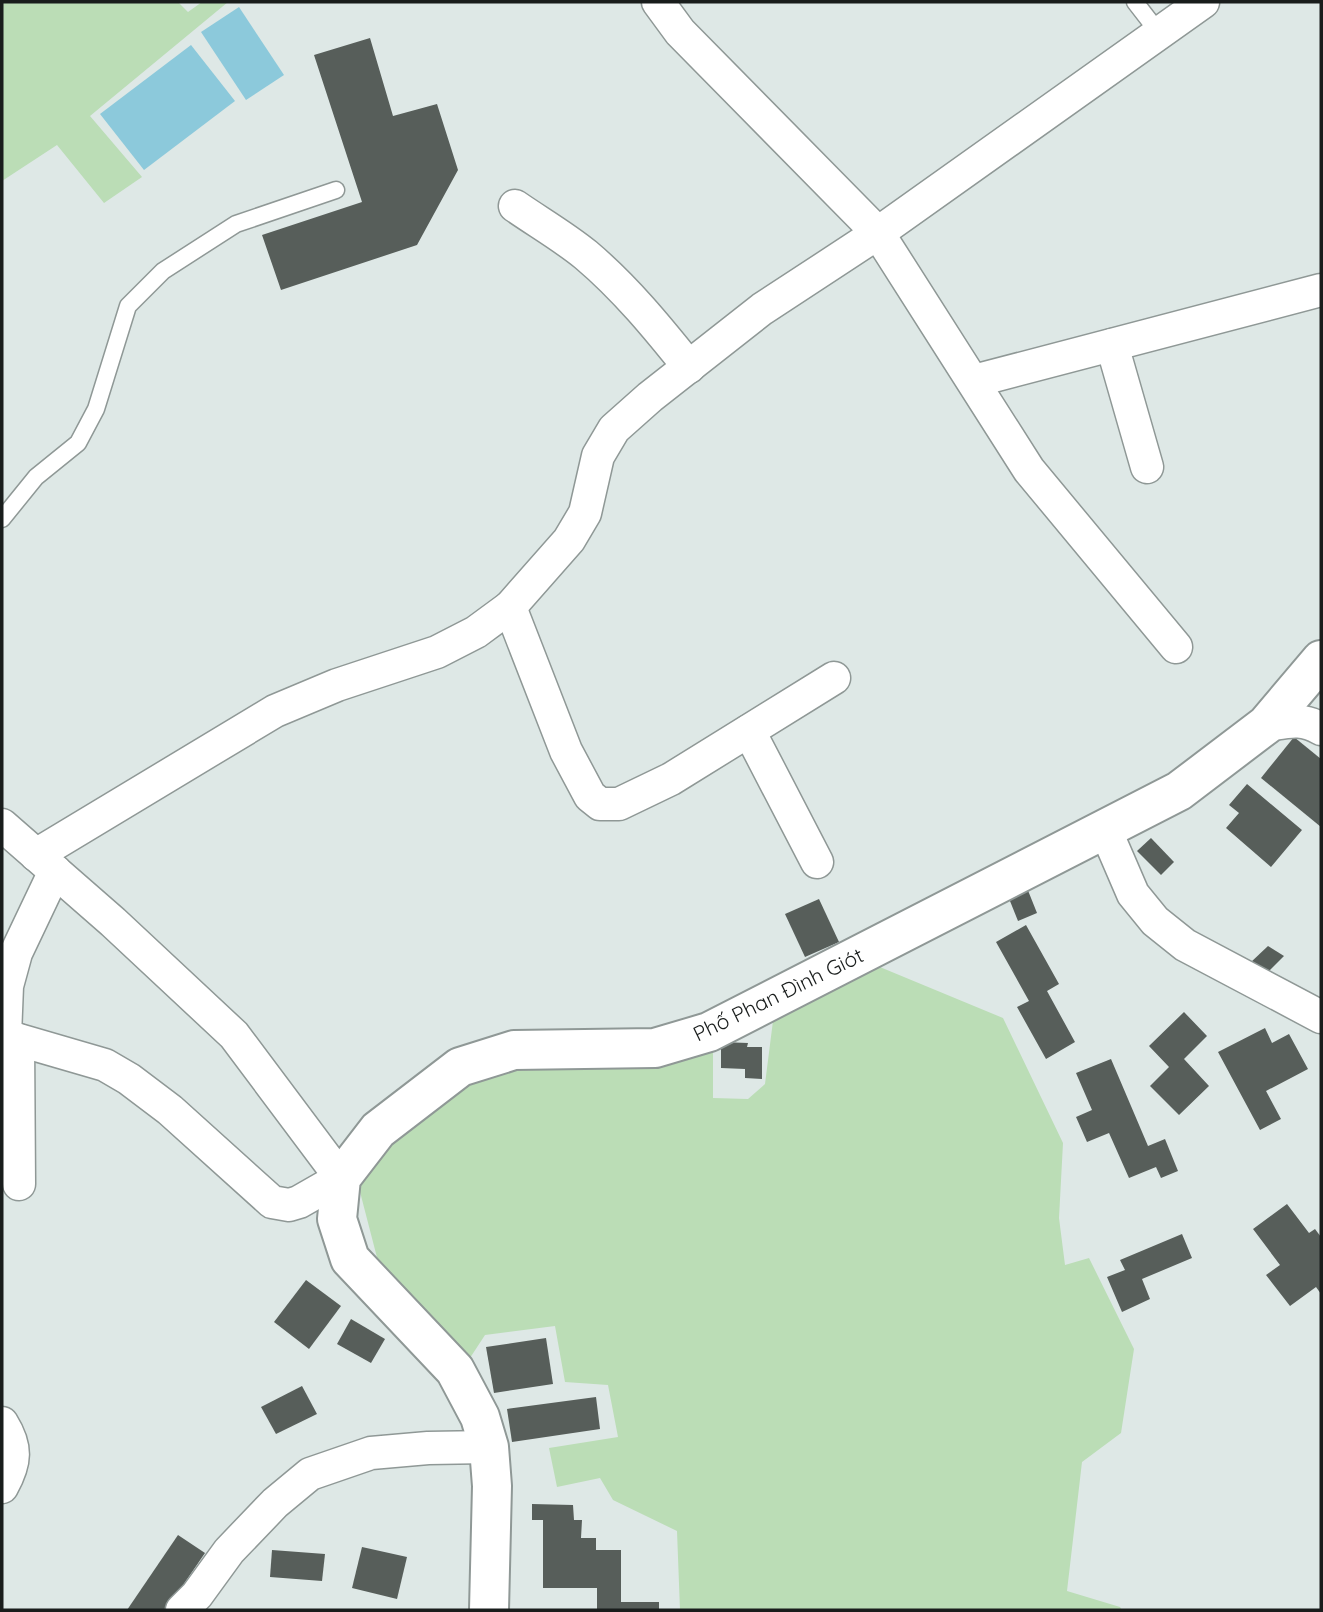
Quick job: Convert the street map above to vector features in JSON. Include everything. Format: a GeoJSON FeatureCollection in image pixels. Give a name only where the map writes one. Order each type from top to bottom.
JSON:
{"type":"FeatureCollection","features":[{"type":"Feature","properties":{"kind":"street"},"geometry":{"type":"LineString","coordinates":[[658,2],[680,32],[878,233],[1029,470],[1176,647]]}},
{"type":"Feature","properties":{"kind":"street"},"geometry":{"type":"LineString","coordinates":[[19,1184],[7,986],[46,863],[275,710],[337,685],[437,652],[476,632],[510,607],[569,541],[585,513],[598,456],[614,429],[762,309],[878,233],[1203,2]]}},
{"type":"Feature","properties":{"kind":"street"},"geometry":{"type":"LineString","coordinates":[[515,206],[584,253],[611,277],[642,309],[689,367]]}},
{"type":"Feature","properties":{"kind":"street"},"geometry":{"type":"LineString","coordinates":[[974,381],[1321,290]]}},
{"type":"Feature","properties":{"kind":"street"},"geometry":{"type":"LineString","coordinates":[[1112,345],[1147,467]]}},
{"type":"Feature","properties":{"kind":"street"},"geometry":{"type":"LineString","coordinates":[[510,607],[566,751],[590,796],[600,804],[619,804],[671,779],[834,678]]}},
{"type":"Feature","properties":{"kind":"street","name":"Phố Phan Đình Giót"},"geometry":{"type":"LineString","coordinates":[[341,1178],[378,1130],[460,1067],[514,1050],[655,1048],[709,1032],[1179,791],[1266,725],[1321,660]]}},
{"type":"Feature","properties":{"kind":"street"},"geometry":{"type":"LineString","coordinates":[[1266,725],[1299,720],[1310,722],[1321,729]]}},
{"type":"Feature","properties":{"kind":"street"},"geometry":{"type":"LineString","coordinates":[[749,731],[817,862]]}},
{"type":"Feature","properties":{"kind":"street"},"geometry":{"type":"LineString","coordinates":[[2,825],[234,1035],[341,1178],[337,1219],[350,1259],[456,1370],[480,1417],[489,1447],[492,1486],[489,1610]]}},
{"type":"Feature","properties":{"kind":"street"},"geometry":{"type":"LineString","coordinates":[[1105,829],[1133,894],[1154,921],[1185,944],[1321,1017]]}},
{"type":"Feature","properties":{"kind":"street"},"geometry":{"type":"LineString","coordinates":[[8,1037],[106,1065],[129,1079],[170,1110],[272,1202],[289,1205],[299,1202],[341,1178]]}},
{"type":"Feature","properties":{"kind":"street"},"geometry":{"type":"LineString","coordinates":[[2,1423],[13,1441],[13,1459],[2,1487]]}},
{"type":"Feature","properties":{"kind":"street"},"geometry":{"type":"LineString","coordinates":[[182,1610],[197,1595],[229,1551],[275,1503],[310,1474],[371,1453],[489,1447]]}},
{"type":"Feature","properties":{"kind":"lane"},"geometry":{"type":"LineString","coordinates":[[1135,2],[1158,33]]}},
{"type":"Feature","properties":{"kind":"lane"},"geometry":{"type":"LineString","coordinates":[[2,519],[37,477],[78,443],[96,409],[128,306],[163,271],[236,224],[336,190]]}},
{"type":"Feature","properties":{"kind":"green space"},"geometry":{"type":"Polygon","coordinates":[[[2,2],[178,2],[188,12],[202,2],[228,2],[90,116],[142,177],[104,203],[57,145],[2,181],[2,2]]]}},
{"type":"Feature","properties":{"kind":"green space"},"geometry":{"type":"Polygon","coordinates":[[[875,965],[1003,1018],[1063,1143],[1059,1218],[1065,1265],[1089,1258],[1134,1349],[1121,1433],[1082,1462],[1067,1591],[1120,1607],[1122,1610],[680,1610],[677,1531],[613,1500],[600,1478],[557,1487],[549,1448],[618,1437],[608,1385],[565,1382],[555,1326],[485,1335],[468,1361],[380,1269],[359,1188],[386,1147],[472,1081],[521,1067],[655,1068],[713,1050],[713,1098],[748,1099],[765,1084],[774,1013],[875,965]]]}},
{"type":"Feature","properties":{"kind":"water"},"geometry":{"type":"Polygon","coordinates":[[[239,7],[284,75],[246,100],[201,32],[239,7]]]}},
{"type":"Feature","properties":{"kind":"water"},"geometry":{"type":"Polygon","coordinates":[[[191,45],[235,101],[144,170],[100,114],[191,45]]]}},
{"type":"Feature","properties":{"kind":"building"},"geometry":{"type":"Polygon","coordinates":[[[370,38],[393,116],[437,104],[458,170],[417,245],[281,290],[262,235],[362,202],[314,55],[370,38]]]}},
{"type":"Feature","properties":{"kind":"building"},"geometry":{"type":"Polygon","coordinates":[[[1294,737],[1321,759],[1321,827],[1261,778],[1294,737]]]}},
{"type":"Feature","properties":{"kind":"building"},"geometry":{"type":"Polygon","coordinates":[[[1247,784],[1302,830],[1271,867],[1226,828],[1239,813],[1229,805],[1247,784]]]}},
{"type":"Feature","properties":{"kind":"building"},"geometry":{"type":"Polygon","coordinates":[[[1151,838],[1174,862],[1161,875],[1137,851],[1151,838]]]}},
{"type":"Feature","properties":{"kind":"building"},"geometry":{"type":"Polygon","coordinates":[[[1027,888],[1037,913],[1018,921],[1008,896],[1027,888]]]}},
{"type":"Feature","properties":{"kind":"building"},"geometry":{"type":"Polygon","coordinates":[[[819,899],[839,942],[805,957],[785,914],[819,899]]]}},
{"type":"Feature","properties":{"kind":"building"},"geometry":{"type":"Polygon","coordinates":[[[1026,925],[1059,984],[1047,991],[1075,1042],[1046,1059],[1017,1007],[1029,1001],[996,942],[1026,925]]]}},
{"type":"Feature","properties":{"kind":"building"},"geometry":{"type":"Polygon","coordinates":[[[1268,946],[1284,956],[1265,975],[1250,963],[1268,946]]]}},
{"type":"Feature","properties":{"kind":"building"},"geometry":{"type":"Polygon","coordinates":[[[1184,1012],[1207,1036],[1184,1059],[1209,1086],[1179,1115],[1150,1086],[1169,1067],[1149,1046],[1184,1012]]]}},
{"type":"Feature","properties":{"kind":"building"},"geometry":{"type":"Polygon","coordinates":[[[1265,1028],[1272,1043],[1289,1034],[1308,1069],[1266,1091],[1281,1119],[1260,1130],[1218,1052],[1265,1028]]]}},
{"type":"Feature","properties":{"kind":"building"},"geometry":{"type":"Polygon","coordinates":[[[721,1042],[748,1043],[747,1047],[762,1047],[762,1079],[745,1078],[745,1069],[721,1068],[721,1042]]]}},
{"type":"Feature","properties":{"kind":"building"},"geometry":{"type":"Polygon","coordinates":[[[1111,1059],[1148,1146],[1165,1139],[1178,1171],[1161,1178],[1156,1167],[1129,1178],[1109,1133],[1087,1142],[1076,1117],[1092,1110],[1076,1073],[1111,1059]]]}},
{"type":"Feature","properties":{"kind":"building"},"geometry":{"type":"Polygon","coordinates":[[[1287,1204],[1309,1233],[1315,1229],[1321,1237],[1321,1294],[1316,1287],[1290,1306],[1266,1275],[1280,1265],[1253,1229],[1287,1204]]]}},
{"type":"Feature","properties":{"kind":"building"},"geometry":{"type":"Polygon","coordinates":[[[1182,1234],[1192,1258],[1142,1279],[1150,1299],[1122,1312],[1107,1277],[1125,1270],[1120,1260],[1182,1234]]]}},
{"type":"Feature","properties":{"kind":"building"},"geometry":{"type":"Polygon","coordinates":[[[306,1280],[341,1306],[309,1349],[274,1322],[306,1280]]]}},
{"type":"Feature","properties":{"kind":"building"},"geometry":{"type":"Polygon","coordinates":[[[351,1319],[385,1339],[371,1363],[337,1344],[351,1319]]]}},
{"type":"Feature","properties":{"kind":"building"},"geometry":{"type":"Polygon","coordinates":[[[546,1338],[553,1384],[494,1393],[486,1347],[546,1338]]]}},
{"type":"Feature","properties":{"kind":"building"},"geometry":{"type":"Polygon","coordinates":[[[302,1386],[317,1414],[276,1434],[261,1407],[302,1386]]]}},
{"type":"Feature","properties":{"kind":"building"},"geometry":{"type":"Polygon","coordinates":[[[596,1397],[600,1429],[512,1442],[507,1409],[596,1397]]]}},
{"type":"Feature","properties":{"kind":"building"},"geometry":{"type":"Polygon","coordinates":[[[532,1504],[573,1505],[574,1520],[582,1520],[581,1538],[596,1538],[596,1550],[621,1550],[621,1602],[659,1602],[659,1610],[597,1610],[597,1588],[543,1588],[543,1520],[532,1520],[532,1504]]]}},
{"type":"Feature","properties":{"kind":"building"},"geometry":{"type":"Polygon","coordinates":[[[178,1535],[205,1553],[166,1610],[127,1610],[178,1535]]]}},
{"type":"Feature","properties":{"kind":"building"},"geometry":{"type":"Polygon","coordinates":[[[362,1547],[407,1557],[397,1599],[352,1588],[362,1547]]]}},
{"type":"Feature","properties":{"kind":"building"},"geometry":{"type":"Polygon","coordinates":[[[272,1550],[325,1554],[322,1581],[270,1577],[272,1550]]]}}]}
